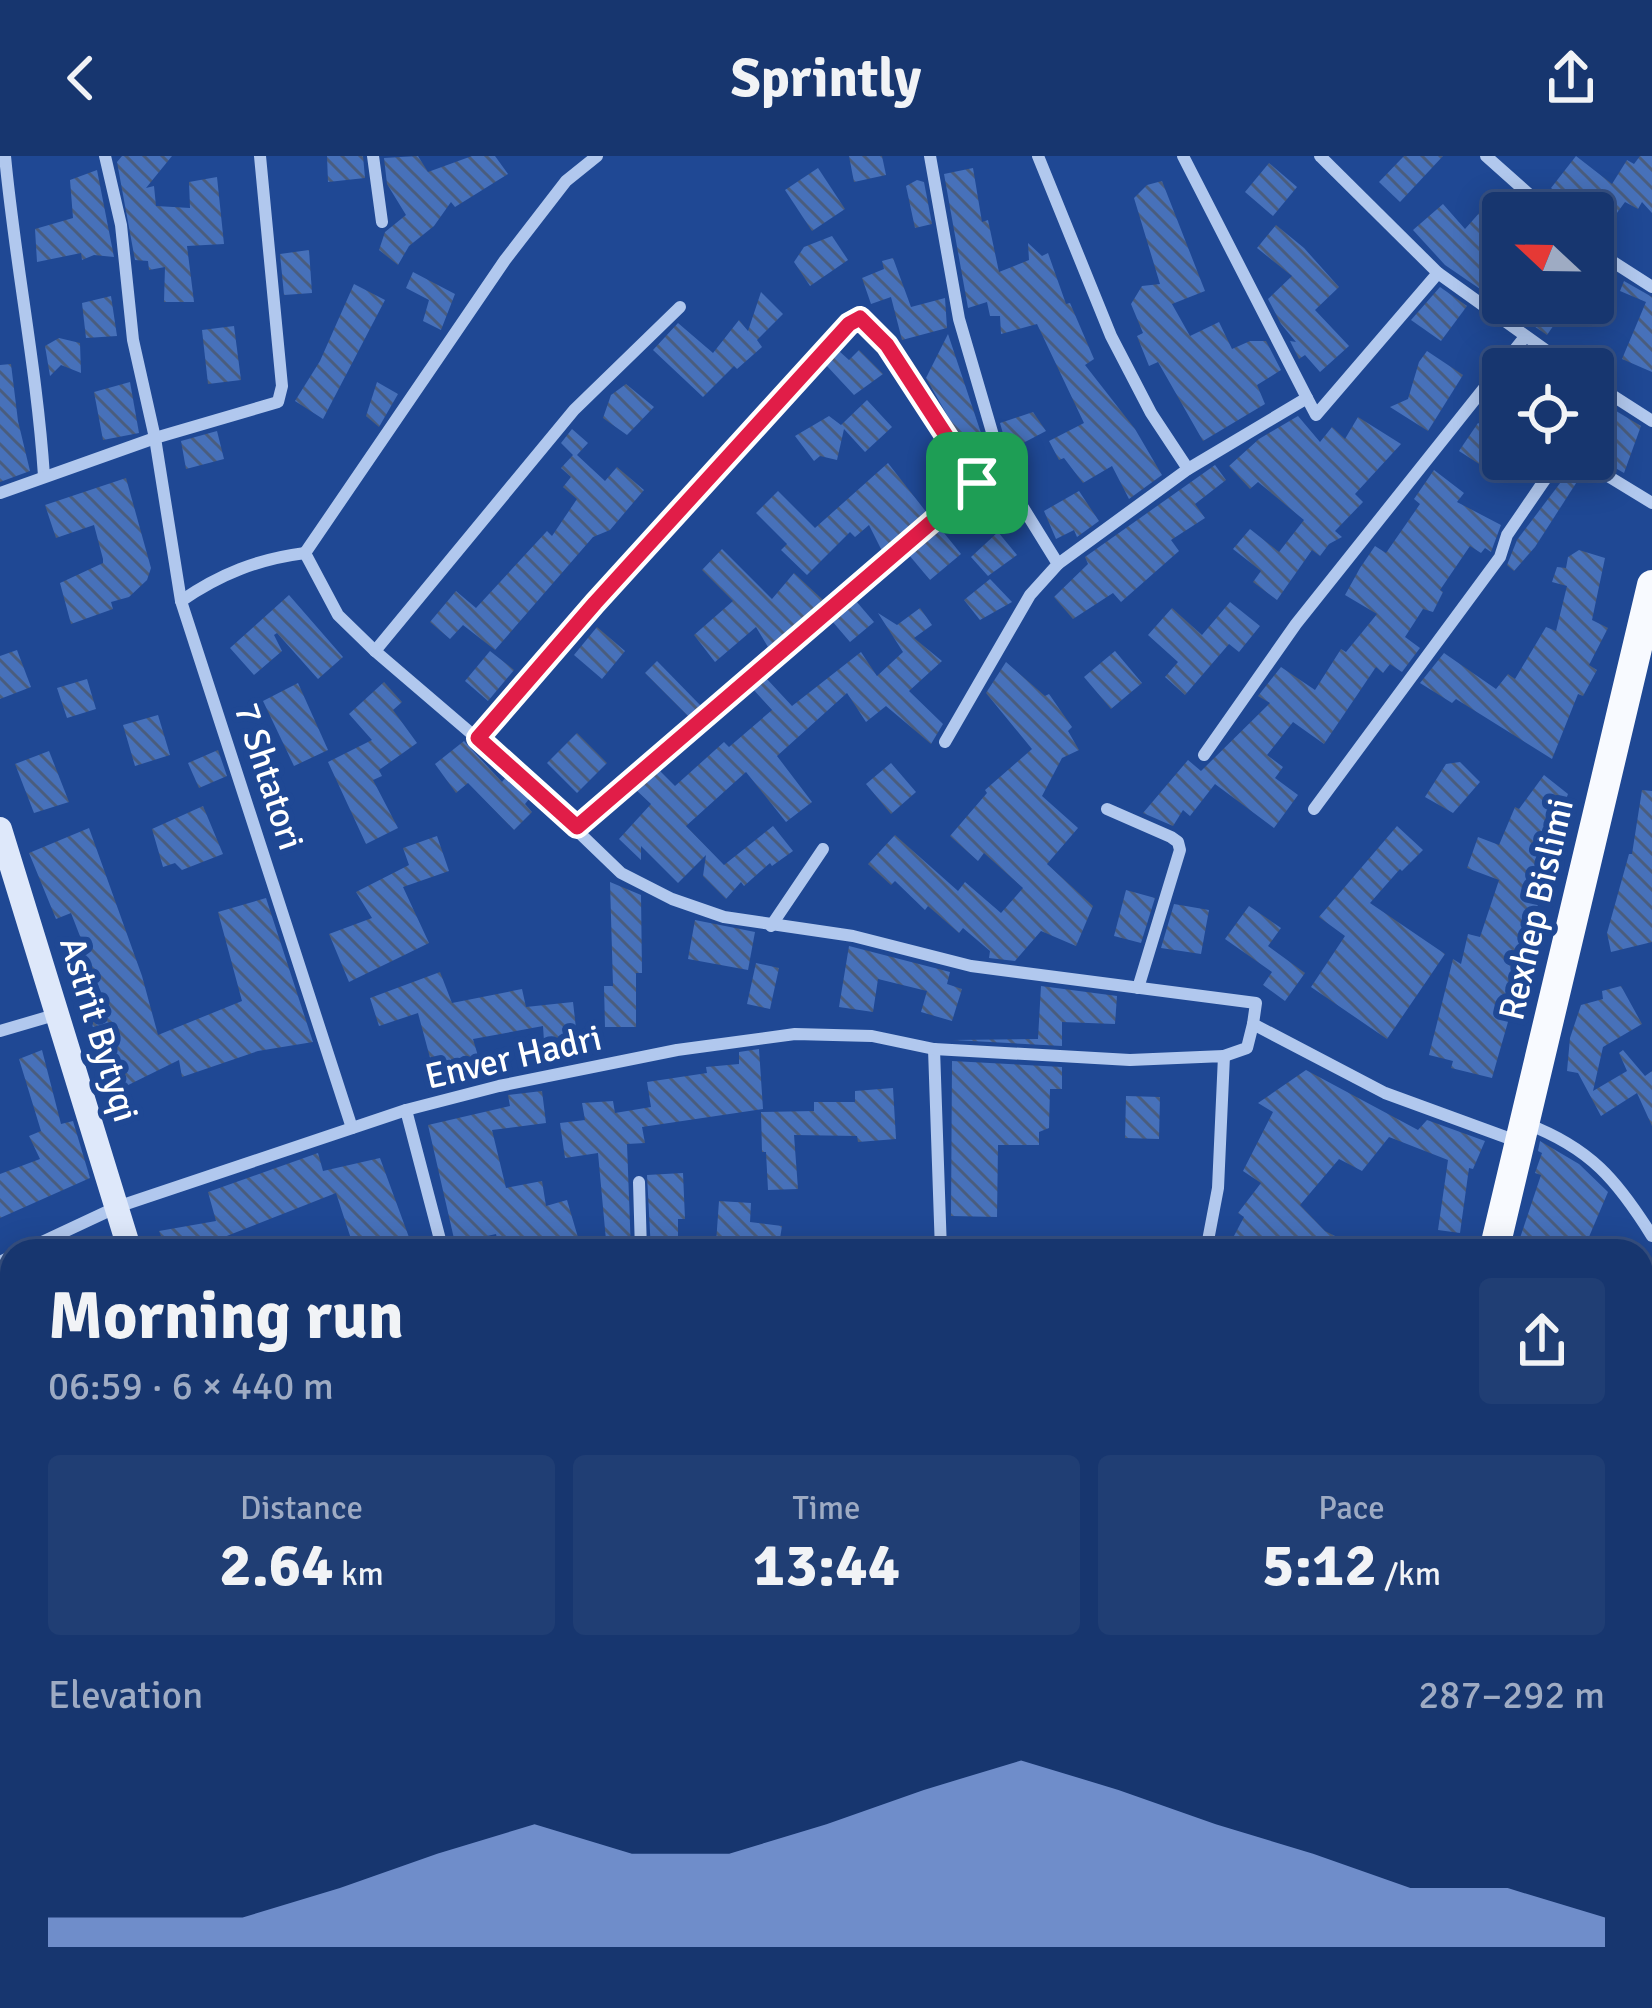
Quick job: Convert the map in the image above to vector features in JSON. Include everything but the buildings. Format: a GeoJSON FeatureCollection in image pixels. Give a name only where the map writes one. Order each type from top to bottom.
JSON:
{"type":"FeatureCollection","features":[{"type":"Feature","properties":{"kind":"main road","name":"Rexhep Bislimi"},"geometry":{"type":"LineString","coordinates":[[1497,1239],[1652,585]]}},
{"type":"Feature","properties":{"kind":"street"},"geometry":{"type":"LineString","coordinates":[[5,156],[38,391],[44,476]]}},
{"type":"Feature","properties":{"kind":"street","name":"7 Shtatori"},"geometry":{"type":"LineString","coordinates":[[105,156],[121,225],[133,340],[155,438],[181,601],[352,1128]]}},
{"type":"Feature","properties":{"kind":"street"},"geometry":{"type":"LineString","coordinates":[[0,494],[155,438],[278,403],[282,386],[260,156]]}},
{"type":"Feature","properties":{"kind":"street"},"geometry":{"type":"LineString","coordinates":[[374,156],[382,222]]}},
{"type":"Feature","properties":{"kind":"street"},"geometry":{"type":"LineString","coordinates":[[181,601],[214,578],[270,557],[305,553],[505,260],[566,182],[597,156]]}},
{"type":"Feature","properties":{"kind":"street"},"geometry":{"type":"LineString","coordinates":[[930,156],[959,319],[1006,480],[1058,565]]}},
{"type":"Feature","properties":{"kind":"street"},"geometry":{"type":"LineString","coordinates":[[1038,156],[1112,336],[1151,413],[1188,469]]}},
{"type":"Feature","properties":{"kind":"street"},"geometry":{"type":"LineString","coordinates":[[1183,156],[1316,415],[1438,273]]}},
{"type":"Feature","properties":{"kind":"street"},"geometry":{"type":"LineString","coordinates":[[1320,156],[1438,273],[1539,348]]}},
{"type":"Feature","properties":{"kind":"street"},"geometry":{"type":"LineString","coordinates":[[1486,156],[1526,192]]}},
{"type":"Feature","properties":{"kind":"street"},"geometry":{"type":"LineString","coordinates":[[1614,263],[1652,287]]}},
{"type":"Feature","properties":{"kind":"street"},"geometry":{"type":"LineString","coordinates":[[375,652],[574,410],[680,307]]}},
{"type":"Feature","properties":{"kind":"street"},"geometry":{"type":"LineString","coordinates":[[478,738],[610,585],[849,324],[860,318],[887,345],[977,483]]}},
{"type":"Feature","properties":{"kind":"street"},"geometry":{"type":"LineString","coordinates":[[1204,755],[1296,624],[1524,338]]}},
{"type":"Feature","properties":{"kind":"street"},"geometry":{"type":"LineString","coordinates":[[1614,397],[1652,421]]}},
{"type":"Feature","properties":{"kind":"street"},"geometry":{"type":"LineString","coordinates":[[945,742],[1030,595],[1058,565],[1188,469],[1307,398]]}},
{"type":"Feature","properties":{"kind":"street"},"geometry":{"type":"LineString","coordinates":[[577,827],[977,483],[987,477],[1006,480]]}},
{"type":"Feature","properties":{"kind":"street"},"geometry":{"type":"LineString","coordinates":[[1314,809],[1500,557],[1507,535],[1545,480]]}},
{"type":"Feature","properties":{"kind":"street"},"geometry":{"type":"LineString","coordinates":[[1614,480],[1652,503]]}},
{"type":"Feature","properties":{"kind":"street"},"geometry":{"type":"LineString","coordinates":[[305,553],[338,614],[375,652],[478,738],[621,873],[724,917],[853,936],[971,966],[1256,1003],[1247,1048],[1223,1056],[1218,1188],[1207,1239]]}},
{"type":"Feature","properties":{"kind":"street"},"geometry":{"type":"LineString","coordinates":[[1107,808],[1171,837],[1180,850],[1138,988]]}},
{"type":"Feature","properties":{"kind":"street","name":"Astrit Bytyqi"},"geometry":{"type":"LineString","coordinates":[[0,829],[126,1239]]}},
{"type":"Feature","properties":{"kind":"street"},"geometry":{"type":"LineString","coordinates":[[771,926],[823,848]]}},
{"type":"Feature","properties":{"kind":"street"},"geometry":{"type":"LineString","coordinates":[[0,1030],[59,1013]]}},
{"type":"Feature","properties":{"kind":"street"},"geometry":{"type":"LineString","coordinates":[[1253,1024],[1385,1093],[1588,1155],[1623,1189],[1652,1236]]}},
{"type":"Feature","properties":{"kind":"street","name":"Enver Hadri"},"geometry":{"type":"LineString","coordinates":[[49,1239],[117,1207],[406,1110],[677,1050],[795,1034],[872,1036],[934,1049],[1130,1060],[1223,1056]]}},
{"type":"Feature","properties":{"kind":"street"},"geometry":{"type":"LineString","coordinates":[[934,1049],[941,1239]]}},
{"type":"Feature","properties":{"kind":"street"},"geometry":{"type":"LineString","coordinates":[[406,1110],[440,1239]]}},
{"type":"Feature","properties":{"kind":"street"},"geometry":{"type":"LineString","coordinates":[[639,1182],[641,1239]]}},
{"type":"Feature","properties":{"kind":"route"},"geometry":{"type":"LineString","coordinates":[[860,318],[887,345],[977,483],[577,827],[478,738],[595,603],[849,324],[860,318]]}}]}
